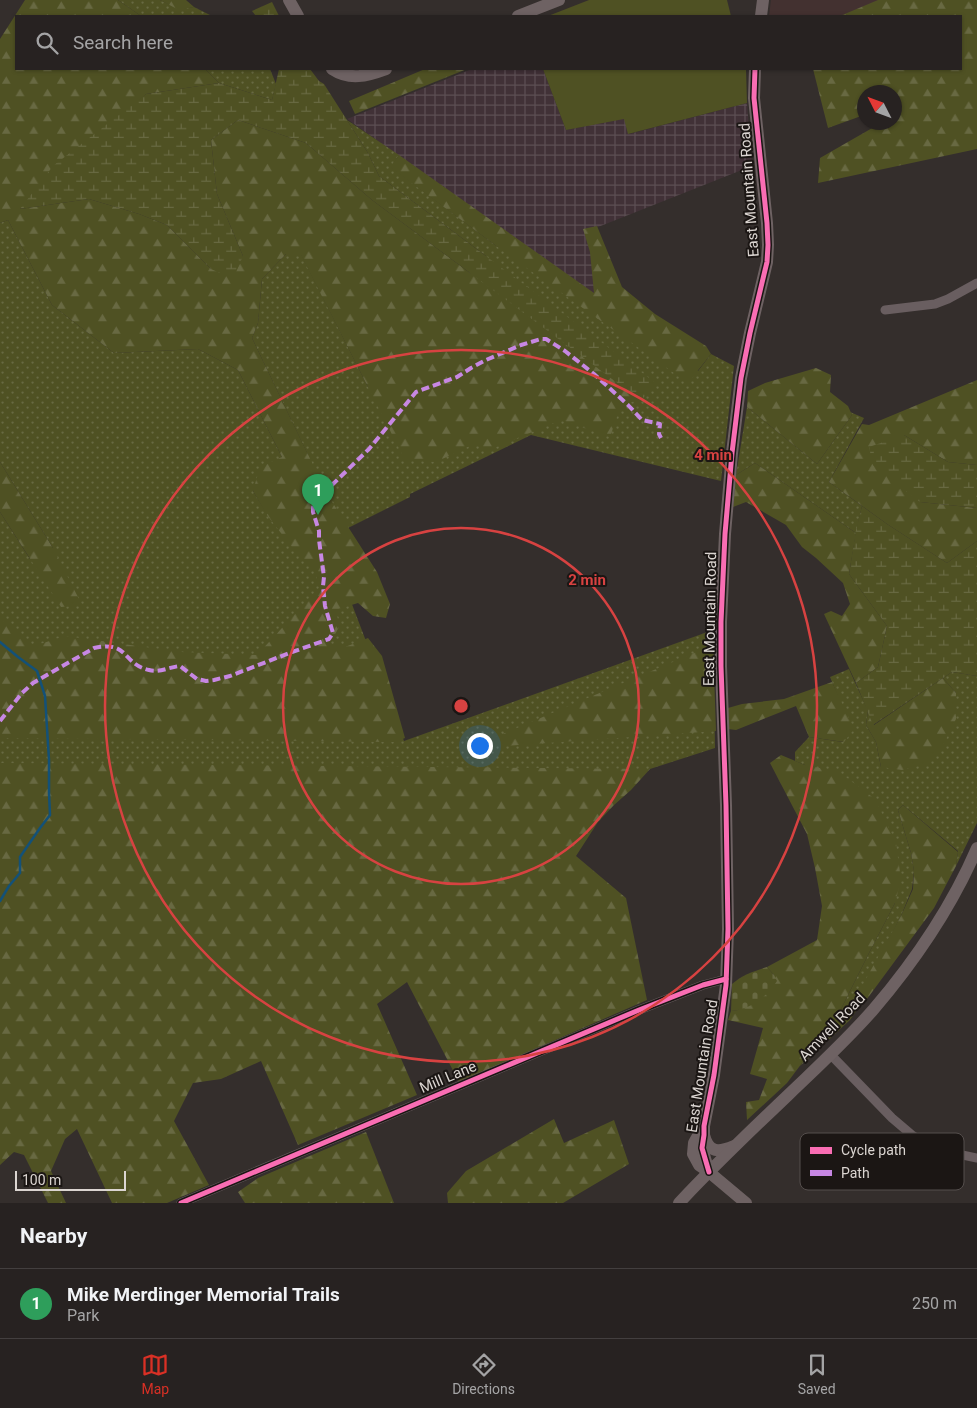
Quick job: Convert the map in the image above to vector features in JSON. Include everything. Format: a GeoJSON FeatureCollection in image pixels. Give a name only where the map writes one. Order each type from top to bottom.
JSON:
{"type":"FeatureCollection","features":[{"type":"Feature","properties":{"kind":"street"},"geometry":{"type":"LineString","coordinates":[[289,0],[297,15]]}},
{"type":"Feature","properties":{"kind":"street"},"geometry":{"type":"LineString","coordinates":[[521,15],[559,0]]}},
{"type":"Feature","properties":{"kind":"street"},"geometry":{"type":"LineString","coordinates":[[761,15],[763,0]]}},
{"type":"Feature","properties":{"kind":"street"},"geometry":{"type":"LineString","coordinates":[[334,70],[356,77],[383,70]]}},
{"type":"Feature","properties":{"kind":"street","name":"East Mountain Road"},"geometry":{"type":"LineString","coordinates":[[746,1203],[699,1165],[693,1154],[694,1143],[704,1130],[714,1075],[726,979],[728,864],[721,666],[723,562],[731,462],[741,378],[768,262],[768,223],[754,98],[755,70]]}},
{"type":"Feature","properties":{"kind":"street"},"geometry":{"type":"LineString","coordinates":[[885,310],[936,304],[977,283]]}},
{"type":"Feature","properties":{"kind":"street","name":"Amwell Road"},"geometry":{"type":"LineString","coordinates":[[679,1203],[873,1009],[918,952],[958,887],[977,848]]}},
{"type":"Feature","properties":{"kind":"street","name":"Mill Lane"},"geometry":{"type":"LineString","coordinates":[[181,1203],[639,1010],[703,985],[726,979]]}},
{"type":"Feature","properties":{"kind":"street"},"geometry":{"type":"LineString","coordinates":[[830,1054],[909,1133]]}},
{"type":"Feature","properties":{"kind":"street"},"geometry":{"type":"LineString","coordinates":[[704,1130],[706,1144],[713,1149],[723,1150],[737,1145]]}},
{"type":"Feature","properties":{"kind":"street"},"geometry":{"type":"LineString","coordinates":[[964,1155],[977,1158]]}},
{"type":"Feature","properties":{"kind":"shaded area"},"geometry":{"type":"Polygon","coordinates":[[[771,0],[881,0],[847,15],[769,15],[771,0]]]}},
{"type":"Feature","properties":{"kind":"shaded area"},"geometry":{"type":"Polygon","coordinates":[[[470,70],[543,70],[566,130],[625,118],[629,134],[747,103],[752,166],[588,231],[597,297],[347,119],[470,70]]]}},
{"type":"Feature","properties":{"kind":"green space"},"geometry":{"type":"Polygon","coordinates":[[[25,0],[118,0],[140,15],[15,15],[25,0]]]}},
{"type":"Feature","properties":{"kind":"green space"},"geometry":{"type":"Polygon","coordinates":[[[118,0],[160,0],[179,9],[194,7],[210,15],[140,15],[118,0]]]}},
{"type":"Feature","properties":{"kind":"green space"},"geometry":{"type":"Polygon","coordinates":[[[160,0],[186,0],[194,7],[179,10],[160,0]]]}},
{"type":"Feature","properties":{"kind":"green space"},"geometry":{"type":"Polygon","coordinates":[[[589,0],[727,0],[731,15],[551,15],[589,0]]]}},
{"type":"Feature","properties":{"kind":"green space"},"geometry":{"type":"Polygon","coordinates":[[[878,0],[977,0],[977,149],[818,183],[820,158],[869,130],[902,130],[902,85],[857,85],[857,118],[828,128],[813,70],[962,70],[962,15],[842,15],[878,0]]]}},
{"type":"Feature","properties":{"kind":"green space"},"geometry":{"type":"Polygon","coordinates":[[[272,2],[278,15],[255,15],[252,11],[272,2]]]}},
{"type":"Feature","properties":{"kind":"green space"},"geometry":{"type":"Polygon","coordinates":[[[15,16],[15,70],[206,70],[219,83],[146,94],[20,209],[89,199],[139,214],[167,225],[211,269],[243,256],[217,194],[211,140],[238,120],[306,143],[372,200],[619,384],[642,399],[621,405],[610,437],[561,420],[489,450],[474,444],[436,462],[405,460],[301,255],[286,254],[262,279],[258,323],[252,338],[327,494],[377,572],[390,604],[386,618],[373,616],[358,603],[335,610],[340,625],[330,644],[345,647],[368,638],[382,656],[405,738],[395,742],[0,738],[0,618],[31,647],[65,636],[181,652],[257,655],[319,588],[315,570],[291,546],[267,515],[253,491],[260,467],[282,457],[238,370],[198,349],[114,353],[52,305],[8,220],[0,223],[0,39],[15,16]]]}},
{"type":"Feature","properties":{"kind":"green space"},"geometry":{"type":"Polygon","coordinates":[[[206,70],[270,70],[276,84],[272,100],[219,83],[206,70]]]}},
{"type":"Feature","properties":{"kind":"green space"},"geometry":{"type":"Polygon","coordinates":[[[279,70],[311,70],[319,81],[324,84],[368,153],[379,176],[657,384],[642,399],[619,384],[372,200],[306,143],[238,120],[211,140],[217,194],[243,256],[233,279],[211,269],[167,225],[139,214],[89,199],[20,209],[53,166],[146,94],[219,83],[272,100],[279,70]]]}},
{"type":"Feature","properties":{"kind":"green space"},"geometry":{"type":"Polygon","coordinates":[[[423,70],[465,70],[355,114],[349,101],[423,70]]]}},
{"type":"Feature","properties":{"kind":"green space"},"geometry":{"type":"Polygon","coordinates":[[[543,70],[746,70],[747,103],[628,134],[624,119],[566,130],[543,70]]]}},
{"type":"Feature","properties":{"kind":"green space"},"geometry":{"type":"Polygon","coordinates":[[[347,120],[399,155],[391,167],[495,245],[698,371],[711,354],[734,366],[721,481],[531,435],[410,494],[410,497],[348,528],[347,526],[326,536],[404,741],[713,630],[715,748],[650,769],[0,782],[0,512],[30,559],[53,548],[0,462],[0,223],[8,220],[52,305],[114,353],[198,349],[238,370],[282,457],[253,491],[269,517],[308,455],[252,338],[258,323],[262,279],[286,254],[301,254],[368,387],[486,256],[379,176],[368,153],[347,120]]]}},
{"type":"Feature","properties":{"kind":"green space"},"geometry":{"type":"Polygon","coordinates":[[[399,155],[594,293],[590,252],[583,229],[597,226],[622,287],[655,314],[706,346],[711,354],[688,383],[507,254],[390,167],[399,155]]]}},
{"type":"Feature","properties":{"kind":"green space"},"geometry":{"type":"Polygon","coordinates":[[[816,368],[831,375],[830,392],[848,406],[852,415],[817,464],[747,407],[748,391],[765,383],[816,368]]]}},
{"type":"Feature","properties":{"kind":"green space"},"geometry":{"type":"Polygon","coordinates":[[[977,380],[977,465],[948,462],[904,435],[920,502],[977,508],[977,541],[947,563],[887,524],[829,482],[862,424],[869,425],[977,380]]]}},
{"type":"Feature","properties":{"kind":"green space"},"geometry":{"type":"Polygon","coordinates":[[[747,407],[817,464],[852,415],[850,412],[864,418],[829,482],[862,506],[856,533],[755,463],[736,475],[747,407]]]}},
{"type":"Feature","properties":{"kind":"green space"},"geometry":{"type":"Polygon","coordinates":[[[904,435],[948,462],[977,465],[977,508],[920,502],[873,465],[869,447],[904,435]]]}},
{"type":"Feature","properties":{"kind":"green space"},"geometry":{"type":"Polygon","coordinates":[[[0,462],[53,548],[82,605],[61,607],[0,512],[0,462]]]}},
{"type":"Feature","properties":{"kind":"green space"},"geometry":{"type":"Polygon","coordinates":[[[755,463],[856,533],[849,574],[887,626],[878,667],[856,683],[824,614],[831,611],[842,616],[850,604],[843,583],[802,547],[786,525],[746,502],[733,507],[736,475],[755,463]]]}},
{"type":"Feature","properties":{"kind":"green space"},"geometry":{"type":"Polygon","coordinates":[[[862,506],[947,563],[977,541],[977,676],[952,672],[873,725],[856,683],[878,667],[887,626],[849,574],[862,506]]]}},
{"type":"Feature","properties":{"kind":"green space"},"geometry":{"type":"Polygon","coordinates":[[[713,645],[716,731],[493,746],[493,738],[713,645]]]}},
{"type":"Feature","properties":{"kind":"green space"},"geometry":{"type":"Polygon","coordinates":[[[849,669],[868,711],[866,725],[876,742],[881,767],[956,693],[943,678],[952,672],[977,676],[977,823],[956,866],[958,851],[903,805],[898,810],[911,853],[914,871],[912,889],[901,916],[855,1004],[858,1008],[850,1020],[800,1066],[838,1015],[895,903],[805,765],[795,761],[795,752],[809,737],[843,742],[842,706],[830,677],[849,669]]]}},
{"type":"Feature","properties":{"kind":"green space"},"geometry":{"type":"Polygon","coordinates":[[[943,678],[956,693],[956,719],[943,745],[926,764],[902,770],[881,767],[876,742],[866,725],[868,711],[874,725],[943,678]]]}},
{"type":"Feature","properties":{"kind":"green space"},"geometry":{"type":"Polygon","coordinates":[[[832,682],[854,729],[844,742],[809,737],[796,706],[736,730],[728,729],[728,708],[742,704],[784,699],[832,682]]]}},
{"type":"Feature","properties":{"kind":"green space"},"geometry":{"type":"Polygon","coordinates":[[[781,755],[805,765],[839,772],[875,799],[896,843],[901,880],[895,903],[838,1015],[787,1083],[747,1120],[746,1102],[759,1100],[767,1079],[750,1074],[763,1028],[728,1020],[731,1011],[738,1010],[774,975],[767,967],[817,940],[822,906],[807,834],[770,763],[781,755]]]}},
{"type":"Feature","properties":{"kind":"green space"},"geometry":{"type":"Polygon","coordinates":[[[0,763],[650,769],[598,822],[576,856],[626,898],[647,1000],[459,1082],[407,982],[377,1004],[417,1095],[298,1145],[261,1061],[221,1079],[193,1083],[174,1121],[209,1185],[167,1203],[112,1203],[77,1129],[65,1139],[51,1171],[66,1203],[48,1203],[24,1155],[14,1152],[0,1165],[0,763]]]}},
{"type":"Feature","properties":{"kind":"green space"},"geometry":{"type":"Polygon","coordinates":[[[903,805],[958,852],[956,866],[934,908],[864,1003],[858,1008],[855,1005],[857,995],[901,916],[913,889],[914,871],[911,853],[898,810],[903,805]]]}},
{"type":"Feature","properties":{"kind":"green space"},"geometry":{"type":"Polygon","coordinates":[[[767,967],[777,981],[773,987],[752,1005],[731,1011],[732,984],[744,976],[767,967]]]}},
{"type":"Feature","properties":{"kind":"green space"},"geometry":{"type":"Polygon","coordinates":[[[554,1119],[564,1143],[614,1120],[629,1164],[563,1203],[448,1203],[447,1193],[466,1171],[554,1119]]]}},
{"type":"Feature","properties":{"kind":"green space"},"geometry":{"type":"Polygon","coordinates":[[[366,1132],[394,1203],[245,1203],[238,1192],[258,1178],[366,1132]]]}},
{"type":"Feature","properties":{"kind":"waterway"},"geometry":{"type":"LineString","coordinates":[[0,642],[37,671],[45,696],[50,815],[20,857],[20,873],[0,901]]}},
{"type":"Feature","properties":{"kind":"marked path"},"geometry":{"type":"LineString","coordinates":[[0,721],[22,693],[33,683],[94,648],[114,647],[140,667],[153,671],[180,666],[197,679],[206,681],[230,676],[329,639],[333,633],[325,606],[319,531],[313,507],[333,484],[369,449],[416,392],[457,377],[486,360],[521,345],[546,339],[565,351],[594,374],[642,420],[660,424],[659,434],[661,438]]}},
{"type":"Feature","properties":{"kind":"cycle path"},"geometry":{"type":"LineString","coordinates":[[709,1172],[702,1148],[726,985],[728,929],[721,666],[725,534],[741,378],[767,262],[768,245],[754,98],[755,70]]}},
{"type":"Feature","properties":{"kind":"cycle path"},"geometry":{"type":"LineString","coordinates":[[181,1203],[639,1010],[703,985],[726,979]]}},
{"type":"Feature","properties":{"kind":"place","name":"Mike Merdinger Memorial Trails"},"geometry":{"type":"Point","coordinates":[318,515]}}]}
